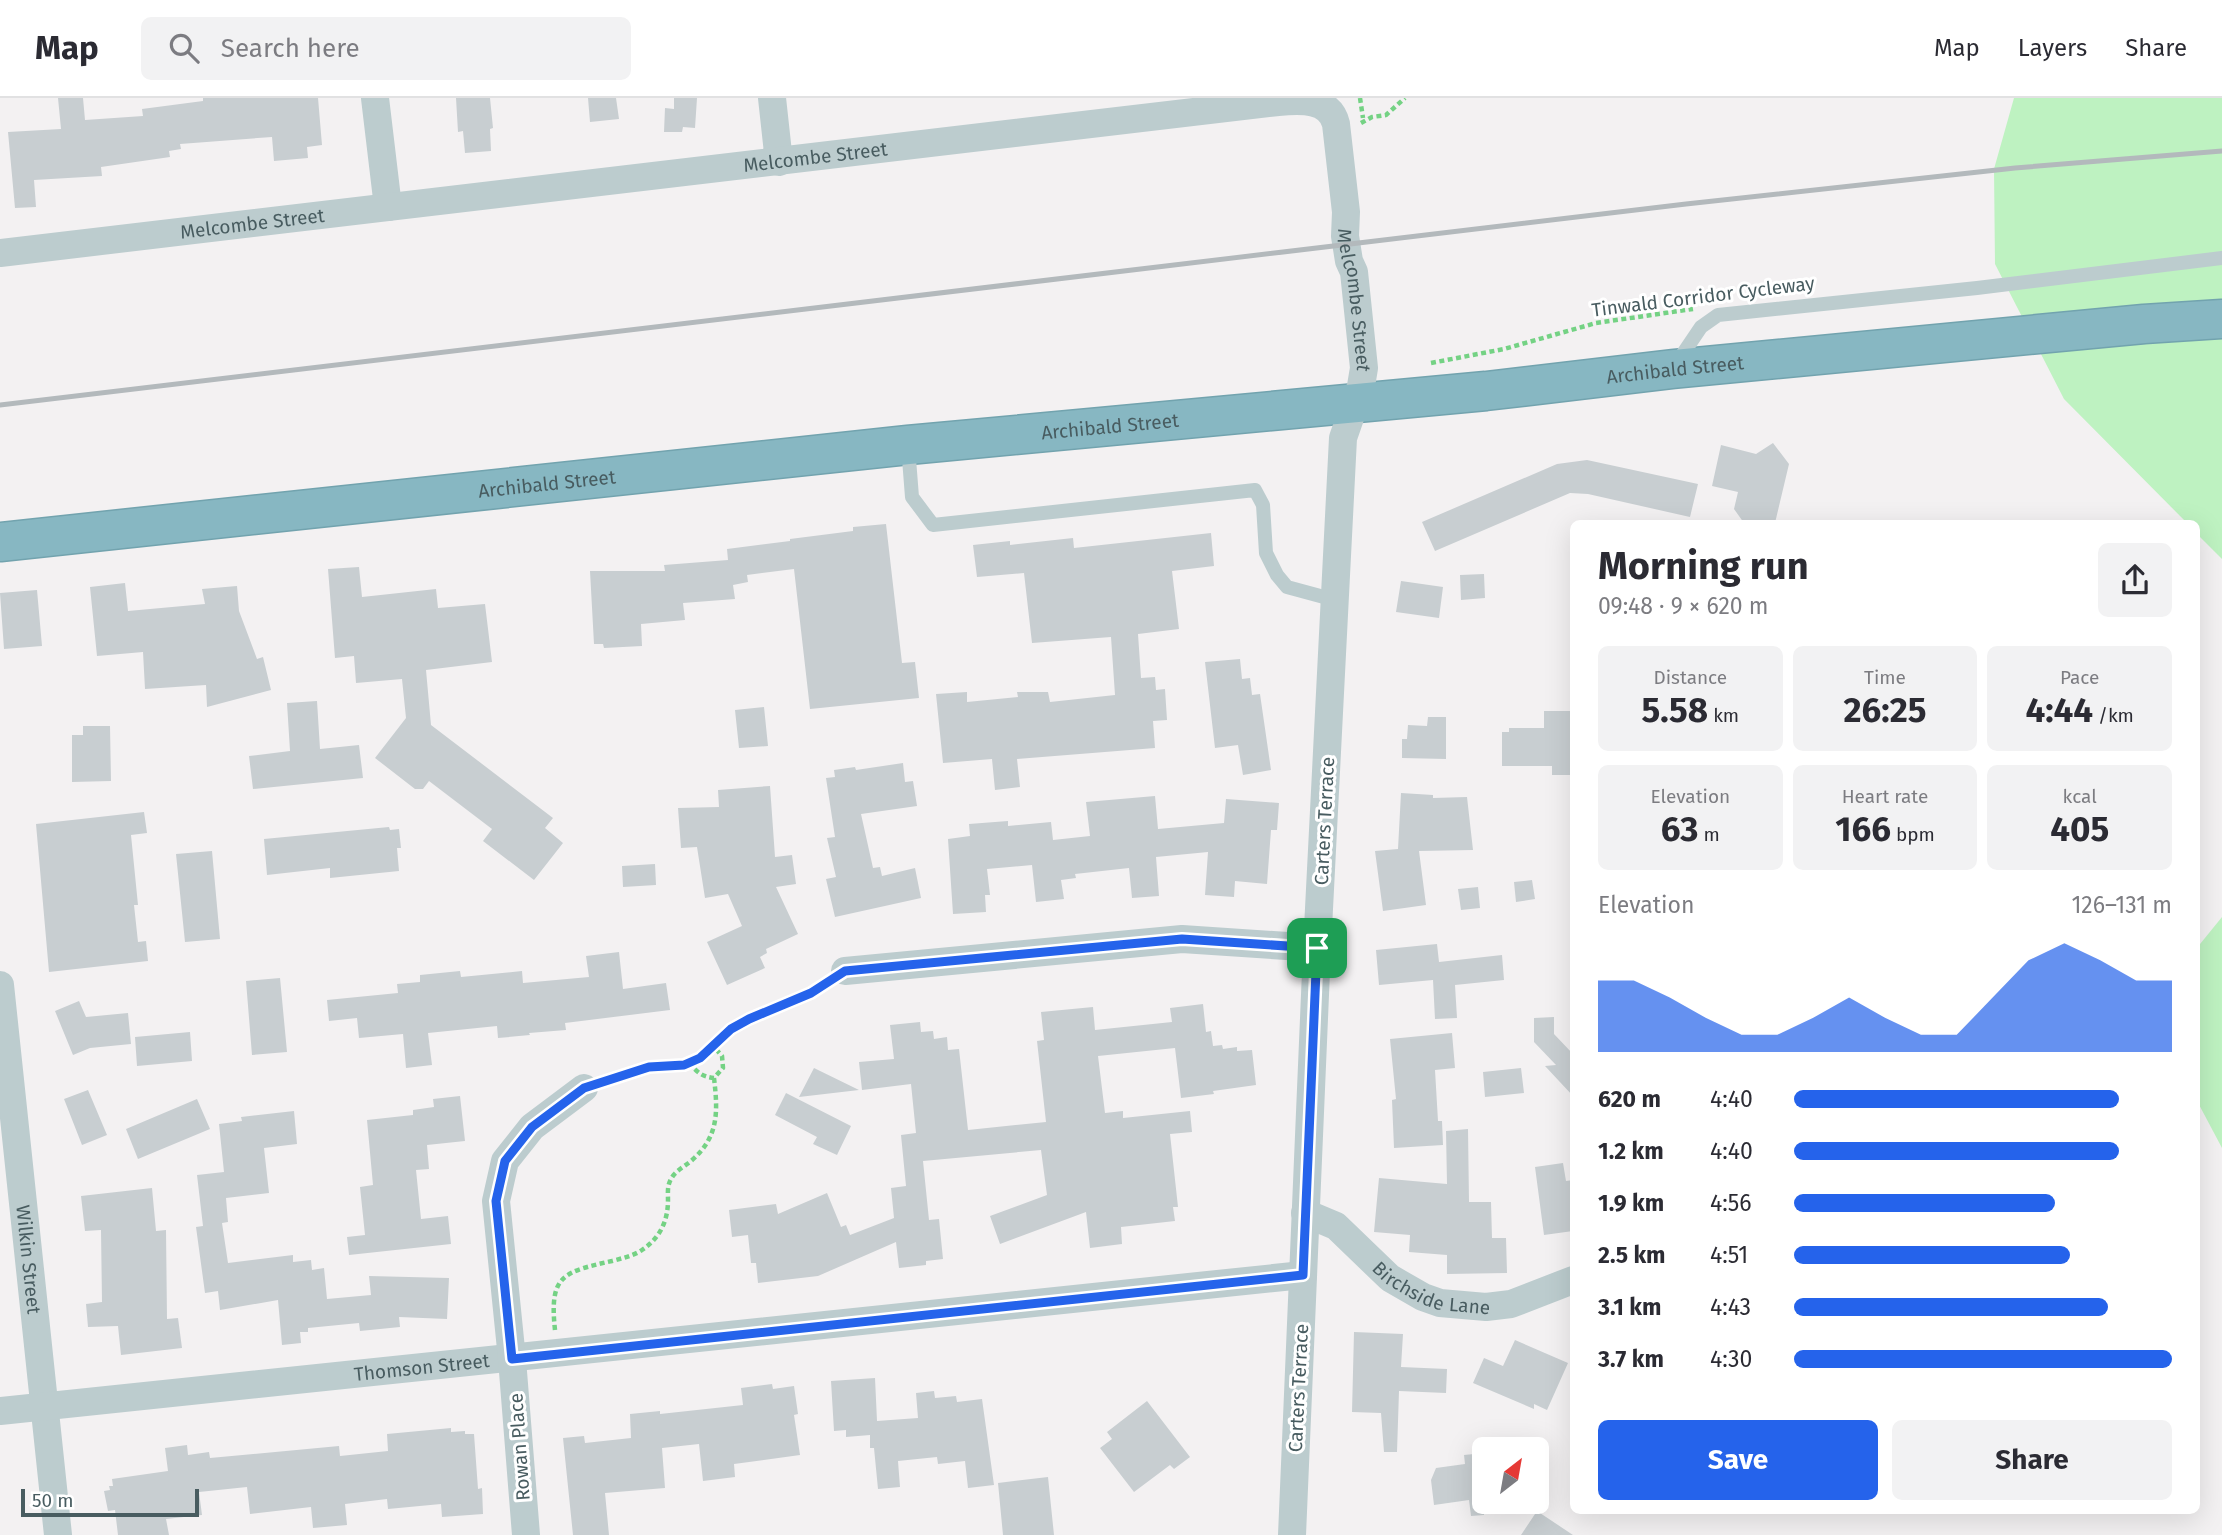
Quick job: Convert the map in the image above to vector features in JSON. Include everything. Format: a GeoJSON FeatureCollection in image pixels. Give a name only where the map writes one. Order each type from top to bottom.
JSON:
{"type":"FeatureCollection","features":[{"type":"Feature","properties":{"kind":"highway","name":"Archibald Street"},"geometry":{"type":"LineString","coordinates":[[0,542],[908,445],[1486,391],[1673,369],[2130,325],[2222,319]]}},
{"type":"Feature","properties":{"kind":"street"},"geometry":{"type":"LineString","coordinates":[[375,98],[388,207]]}},
{"type":"Feature","properties":{"kind":"street"},"geometry":{"type":"LineString","coordinates":[[772,98],[779,162]]}},
{"type":"Feature","properties":{"kind":"street","name":"Melcombe Street"},"geometry":{"type":"LineString","coordinates":[[0,253],[779,162],[1194,105],[1306,100],[1345,107]]}},
{"type":"Feature","properties":{"kind":"street","name":"Melcombe Street"},"geometry":{"type":"LineString","coordinates":[[1345,107],[1335,118],[1346,212],[1345,236],[1349,261],[1354,272],[1364,369],[1354,403]]}},
{"type":"Feature","properties":{"kind":"street","name":"Carters Terrace"},"geometry":{"type":"LineString","coordinates":[[1292,1535],[1317,948],[1343,438],[1354,403]]}},
{"type":"Feature","properties":{"kind":"street"},"geometry":{"type":"LineString","coordinates":[[845,971],[1182,939],[1317,948]]}},
{"type":"Feature","properties":{"kind":"street","name":"Wilkin Street"},"geometry":{"type":"LineString","coordinates":[[0,985],[58,1535]]}},
{"type":"Feature","properties":{"kind":"street","name":"Rowan Place"},"geometry":{"type":"LineString","coordinates":[[526,1535],[496,1201],[505,1161],[532,1127],[584,1088]]}},
{"type":"Feature","properties":{"kind":"street","name":"Birchside Lane"},"geometry":{"type":"LineString","coordinates":[[1305,1213],[1336,1226],[1390,1278],[1423,1297],[1440,1303],[1486,1307],[1511,1304],[1570,1281]]}},
{"type":"Feature","properties":{"kind":"street","name":"Thomson Street"},"geometry":{"type":"LineString","coordinates":[[0,1411],[1303,1275]]}},
{"type":"Feature","properties":{"kind":"lane"},"geometry":{"type":"LineString","coordinates":[[1673,369],[1701,327],[1718,315],[1977,288],[2222,258]]}},
{"type":"Feature","properties":{"kind":"lane"},"geometry":{"type":"LineString","coordinates":[[908,445],[912,497],[933,526],[1255,490],[1263,505],[1266,553],[1278,575],[1287,587],[1335,600]]}},
{"type":"Feature","properties":{"kind":"path"},"geometry":{"type":"LineString","coordinates":[[1345,107],[1360,98]]}},
{"type":"Feature","properties":{"kind":"path"},"geometry":{"type":"LineString","coordinates":[[1356,127],[1363,121],[1386,115],[1405,98]]}},
{"type":"Feature","properties":{"kind":"path","name":"Tinwald Corridor Cycleway"},"geometry":{"type":"LineString","coordinates":[[1426,364],[1504,349],[1596,323],[1702,308]]}},
{"type":"Feature","properties":{"kind":"path"},"geometry":{"type":"LineString","coordinates":[[584,1088],[649,1067],[668,1068],[690,1063],[700,1058],[731,1029],[811,993],[845,971]]}},
{"type":"Feature","properties":{"kind":"path"},"geometry":{"type":"LineString","coordinates":[[556,1335],[553,1300],[557,1286],[566,1276],[589,1265],[632,1256],[644,1249],[660,1233],[667,1217],[667,1191],[671,1178],[692,1161],[713,1133],[717,1112],[714,1078],[723,1068],[722,1056],[713,1046]]}},
{"type":"Feature","properties":{"kind":"path"},"geometry":{"type":"LineString","coordinates":[[690,1063],[705,1077],[714,1078]]}},
{"type":"Feature","properties":{"kind":"green space"},"geometry":{"type":"Polygon","coordinates":[[[2014,98],[2222,98],[2222,559],[2200,537],[2200,520],[2184,520],[2064,399],[1995,264],[1994,169],[2014,98]]]}},
{"type":"Feature","properties":{"kind":"green space"},"geometry":{"type":"Polygon","coordinates":[[[2222,917],[2222,1148],[2200,1107],[2200,944],[2222,917]]]}},
{"type":"Feature","properties":{"kind":"building"},"geometry":{"type":"Polygon","coordinates":[[[58,98],[83,98],[85,120],[143,116],[142,109],[203,101],[203,98],[318,98],[322,145],[307,147],[308,158],[274,161],[272,137],[180,144],[181,149],[169,151],[170,157],[101,167],[102,176],[34,180],[36,207],[15,208],[8,132],[61,129],[58,98]]]}},
{"type":"Feature","properties":{"kind":"building"},"geometry":{"type":"Polygon","coordinates":[[[456,98],[490,98],[493,128],[490,129],[491,151],[465,153],[463,131],[458,132],[456,98]]]}},
{"type":"Feature","properties":{"kind":"building"},"geometry":{"type":"Polygon","coordinates":[[[588,98],[616,98],[619,119],[590,122],[588,98]]]}},
{"type":"Feature","properties":{"kind":"building"},"geometry":{"type":"Polygon","coordinates":[[[674,98],[697,98],[695,128],[683,127],[682,132],[664,132],[665,108],[674,109],[674,98]]]}},
{"type":"Feature","properties":{"kind":"building"},"geometry":{"type":"Polygon","coordinates":[[[1773,443],[1789,464],[1776,520],[1742,520],[1734,509],[1738,492],[1712,486],[1721,445],[1756,454],[1773,443]]]}},
{"type":"Feature","properties":{"kind":"building"},"geometry":{"type":"Polygon","coordinates":[[[1587,460],[1698,484],[1690,517],[1588,494],[1570,493],[1435,551],[1422,522],[1557,464],[1587,460]]]}},
{"type":"Feature","properties":{"kind":"building"},"geometry":{"type":"Polygon","coordinates":[[[886,524],[902,663],[915,662],[919,698],[810,709],[794,569],[747,575],[748,582],[733,585],[735,599],[683,603],[685,620],[641,624],[642,646],[604,648],[603,644],[594,644],[590,571],[665,571],[664,565],[728,560],[727,549],[853,531],[853,527],[886,524]]]}},
{"type":"Feature","properties":{"kind":"building"},"geometry":{"type":"Polygon","coordinates":[[[1211,533],[1214,566],[1172,571],[1179,629],[1138,634],[1141,678],[1155,677],[1156,690],[1165,689],[1167,720],[1153,721],[1155,748],[1017,759],[1020,787],[995,790],[992,759],[943,763],[936,694],[967,692],[967,702],[1018,697],[1017,692],[1048,692],[1050,702],[1115,695],[1111,637],[1032,643],[1024,573],[977,577],[973,545],[1010,541],[1010,545],[1073,538],[1074,548],[1211,533]]]}},
{"type":"Feature","properties":{"kind":"building"},"geometry":{"type":"Polygon","coordinates":[[[359,567],[362,597],[436,589],[438,608],[485,604],[492,662],[426,670],[431,725],[553,818],[545,828],[563,843],[534,880],[483,841],[492,829],[429,781],[423,789],[415,789],[375,758],[406,718],[402,679],[356,683],[354,656],[335,658],[328,569],[359,567]]]}},
{"type":"Feature","properties":{"kind":"building"},"geometry":{"type":"Polygon","coordinates":[[[1484,574],[1485,598],[1461,600],[1460,575],[1484,574]]]}},
{"type":"Feature","properties":{"kind":"building"},"geometry":{"type":"Polygon","coordinates":[[[1401,581],[1443,587],[1439,618],[1396,612],[1401,581]]]}},
{"type":"Feature","properties":{"kind":"building"},"geometry":{"type":"Polygon","coordinates":[[[125,583],[128,611],[205,604],[202,589],[237,586],[239,611],[257,659],[263,657],[271,690],[207,707],[206,685],[145,689],[143,652],[97,656],[90,587],[125,583]]]}},
{"type":"Feature","properties":{"kind":"building"},"geometry":{"type":"Polygon","coordinates":[[[37,590],[42,646],[4,649],[0,593],[37,590]]]}},
{"type":"Feature","properties":{"kind":"building"},"geometry":{"type":"Polygon","coordinates":[[[1240,659],[1242,679],[1250,678],[1252,695],[1260,694],[1271,770],[1243,775],[1238,745],[1215,748],[1205,662],[1240,659]]]}},
{"type":"Feature","properties":{"kind":"building"},"geometry":{"type":"Polygon","coordinates":[[[317,701],[320,749],[359,745],[363,778],[253,789],[249,756],[290,751],[287,703],[317,701]]]}},
{"type":"Feature","properties":{"kind":"building"},"geometry":{"type":"Polygon","coordinates":[[[764,707],[768,746],[739,748],[735,710],[764,707]]]}},
{"type":"Feature","properties":{"kind":"building"},"geometry":{"type":"Polygon","coordinates":[[[1544,711],[1570,711],[1570,775],[1552,775],[1552,766],[1502,766],[1502,732],[1509,732],[1509,728],[1544,728],[1544,711]]]}},
{"type":"Feature","properties":{"kind":"building"},"geometry":{"type":"Polygon","coordinates":[[[1428,717],[1446,717],[1446,759],[1402,758],[1402,739],[1407,739],[1408,725],[1427,726],[1428,717]]]}},
{"type":"Feature","properties":{"kind":"building"},"geometry":{"type":"Polygon","coordinates":[[[83,726],[110,726],[111,781],[72,782],[72,735],[83,735],[83,726]]]}},
{"type":"Feature","properties":{"kind":"building"},"geometry":{"type":"Polygon","coordinates":[[[903,763],[905,782],[913,781],[917,806],[861,814],[873,868],[880,867],[882,876],[915,868],[921,898],[835,917],[826,879],[836,877],[827,838],[835,837],[826,778],[835,777],[834,770],[855,767],[856,770],[903,763]]]}},
{"type":"Feature","properties":{"kind":"building"},"geometry":{"type":"Polygon","coordinates":[[[770,786],[775,857],[792,855],[796,884],[776,887],[798,934],[766,949],[767,953],[760,957],[765,968],[727,985],[707,942],[742,926],[728,894],[705,898],[697,847],[681,848],[678,808],[719,807],[718,790],[770,786]]]}},
{"type":"Feature","properties":{"kind":"building"},"geometry":{"type":"Polygon","coordinates":[[[1401,793],[1433,795],[1433,798],[1467,797],[1473,850],[1419,851],[1426,905],[1383,911],[1375,851],[1398,849],[1401,793]]]}},
{"type":"Feature","properties":{"kind":"building"},"geometry":{"type":"Polygon","coordinates":[[[1155,796],[1158,829],[1224,823],[1226,799],[1279,803],[1277,830],[1271,830],[1267,884],[1235,881],[1234,897],[1205,895],[1208,852],[1156,857],[1159,896],[1132,898],[1129,868],[1075,874],[1076,878],[1061,880],[1064,899],[1036,902],[1032,865],[987,869],[990,895],[985,895],[986,912],[953,914],[948,839],[970,836],[969,824],[1008,821],[1008,826],[1051,822],[1053,840],[1090,836],[1086,802],[1155,796]]]}},
{"type":"Feature","properties":{"kind":"building"},"geometry":{"type":"Polygon","coordinates":[[[144,812],[147,833],[131,835],[138,905],[134,905],[138,942],[146,941],[148,961],[49,972],[36,824],[144,812]]]}},
{"type":"Feature","properties":{"kind":"building"},"geometry":{"type":"Polygon","coordinates":[[[389,827],[390,830],[399,829],[399,871],[330,878],[330,868],[267,875],[264,839],[389,827]]]}},
{"type":"Feature","properties":{"kind":"building"},"geometry":{"type":"Polygon","coordinates":[[[212,851],[220,939],[185,942],[176,854],[212,851]]]}},
{"type":"Feature","properties":{"kind":"building"},"geometry":{"type":"Polygon","coordinates":[[[655,864],[656,885],[623,887],[622,866],[655,864]]]}},
{"type":"Feature","properties":{"kind":"building"},"geometry":{"type":"Polygon","coordinates":[[[1532,880],[1535,899],[1516,902],[1514,882],[1532,880]]]}},
{"type":"Feature","properties":{"kind":"building"},"geometry":{"type":"Polygon","coordinates":[[[1478,887],[1480,908],[1461,910],[1458,889],[1478,887]]]}},
{"type":"Feature","properties":{"kind":"building"},"geometry":{"type":"Polygon","coordinates":[[[1437,944],[1439,962],[1502,955],[1504,980],[1455,985],[1457,1018],[1435,1019],[1433,980],[1379,985],[1376,950],[1437,944]]]}},
{"type":"Feature","properties":{"kind":"building"},"geometry":{"type":"Polygon","coordinates":[[[619,952],[623,989],[666,983],[670,1010],[565,1023],[566,1030],[529,1033],[530,1035],[498,1038],[497,1026],[428,1033],[432,1065],[406,1068],[403,1034],[359,1038],[357,1018],[329,1021],[327,1000],[398,993],[397,984],[420,982],[420,975],[460,971],[461,977],[522,971],[523,983],[589,977],[586,956],[619,952]]]}},
{"type":"Feature","properties":{"kind":"building"},"geometry":{"type":"Polygon","coordinates":[[[280,978],[287,1052],[252,1055],[246,981],[280,978]]]}},
{"type":"Feature","properties":{"kind":"building"},"geometry":{"type":"Polygon","coordinates":[[[79,1001],[86,1017],[128,1013],[131,1044],[90,1048],[73,1055],[55,1011],[79,1001]]]}},
{"type":"Feature","properties":{"kind":"building"},"geometry":{"type":"Polygon","coordinates":[[[1203,1004],[1206,1032],[1211,1031],[1213,1046],[1222,1045],[1223,1049],[1237,1047],[1237,1051],[1252,1050],[1256,1085],[1181,1098],[1175,1048],[1098,1056],[1105,1113],[1123,1111],[1123,1118],[1190,1111],[1192,1132],[1170,1134],[1178,1207],[1173,1207],[1175,1221],[1121,1227],[1122,1244],[1090,1248],[1086,1212],[1000,1244],[990,1216],[1047,1195],[1041,1150],[923,1161],[929,1220],[939,1219],[943,1259],[926,1261],[926,1265],[899,1268],[896,1242],[818,1276],[758,1283],[756,1263],[751,1263],[748,1235],[732,1237],[729,1210],[776,1204],[778,1214],[827,1193],[841,1227],[846,1225],[850,1235],[894,1218],[891,1188],[906,1186],[901,1135],[916,1133],[911,1084],[862,1090],[859,1062],[894,1059],[890,1025],[920,1022],[921,1032],[933,1031],[934,1039],[947,1037],[948,1050],[959,1049],[968,1130],[1046,1122],[1037,1041],[1044,1040],[1041,1012],[1093,1007],[1095,1030],[1172,1022],[1170,1008],[1203,1004]]]}},
{"type":"Feature","properties":{"kind":"building"},"geometry":{"type":"Polygon","coordinates":[[[1554,1017],[1554,1034],[1570,1051],[1570,1093],[1545,1066],[1556,1065],[1534,1042],[1534,1018],[1554,1017]]]}},
{"type":"Feature","properties":{"kind":"building"},"geometry":{"type":"Polygon","coordinates":[[[190,1032],[192,1061],[137,1066],[135,1037],[190,1032]]]}},
{"type":"Feature","properties":{"kind":"building"},"geometry":{"type":"Polygon","coordinates":[[[1452,1033],[1455,1068],[1435,1070],[1438,1121],[1442,1121],[1443,1145],[1394,1148],[1392,1100],[1396,1099],[1390,1039],[1452,1033]]]}},
{"type":"Feature","properties":{"kind":"building"},"geometry":{"type":"Polygon","coordinates":[[[814,1068],[859,1090],[799,1097],[814,1068]]]}},
{"type":"Feature","properties":{"kind":"building"},"geometry":{"type":"Polygon","coordinates":[[[1521,1068],[1524,1093],[1485,1097],[1483,1072],[1521,1068]]]}},
{"type":"Feature","properties":{"kind":"building"},"geometry":{"type":"Polygon","coordinates":[[[88,1090],[107,1135],[82,1145],[64,1099],[88,1090]]]}},
{"type":"Feature","properties":{"kind":"building"},"geometry":{"type":"Polygon","coordinates":[[[786,1093],[851,1126],[837,1155],[813,1144],[817,1137],[775,1115],[786,1093]]]}},
{"type":"Feature","properties":{"kind":"building"},"geometry":{"type":"Polygon","coordinates":[[[460,1096],[465,1141],[427,1145],[429,1169],[416,1170],[421,1219],[448,1216],[451,1244],[349,1255],[347,1237],[365,1235],[360,1187],[373,1185],[367,1120],[413,1115],[413,1110],[434,1107],[433,1099],[460,1096]]]}},
{"type":"Feature","properties":{"kind":"building"},"geometry":{"type":"Polygon","coordinates":[[[197,1099],[210,1129],[138,1159],[126,1129],[197,1099]]]}},
{"type":"Feature","properties":{"kind":"building"},"geometry":{"type":"Polygon","coordinates":[[[294,1111],[297,1144],[264,1148],[269,1193],[226,1198],[228,1222],[222,1223],[228,1263],[293,1255],[293,1262],[311,1260],[312,1270],[324,1268],[327,1299],[371,1295],[369,1276],[449,1278],[447,1319],[399,1317],[400,1327],[360,1331],[359,1323],[308,1328],[308,1332],[300,1332],[301,1343],[282,1345],[278,1300],[220,1310],[218,1291],[205,1293],[196,1227],[203,1226],[197,1175],[224,1172],[219,1124],[242,1121],[241,1117],[294,1111]]]}},
{"type":"Feature","properties":{"kind":"building"},"geometry":{"type":"Polygon","coordinates":[[[1468,1129],[1469,1202],[1491,1202],[1492,1238],[1506,1238],[1507,1273],[1447,1274],[1447,1255],[1409,1252],[1410,1235],[1374,1232],[1379,1178],[1447,1184],[1446,1131],[1468,1129]]]}},
{"type":"Feature","properties":{"kind":"building"},"geometry":{"type":"Polygon","coordinates":[[[1563,1163],[1566,1181],[1570,1180],[1570,1231],[1544,1235],[1535,1167],[1563,1163]]]}},
{"type":"Feature","properties":{"kind":"building"},"geometry":{"type":"Polygon","coordinates":[[[152,1188],[156,1231],[166,1230],[167,1319],[178,1318],[182,1348],[121,1355],[118,1326],[88,1327],[86,1304],[102,1302],[101,1230],[85,1231],[81,1196],[152,1188]]]}},
{"type":"Feature","properties":{"kind":"building"},"geometry":{"type":"Polygon","coordinates":[[[1354,1332],[1403,1334],[1401,1367],[1447,1369],[1446,1393],[1399,1391],[1397,1452],[1384,1452],[1381,1413],[1352,1412],[1354,1332]]]}},
{"type":"Feature","properties":{"kind":"building"},"geometry":{"type":"Polygon","coordinates":[[[1515,1340],[1568,1363],[1547,1410],[1534,1404],[1534,1409],[1473,1383],[1484,1358],[1503,1366],[1515,1340]]]}},
{"type":"Feature","properties":{"kind":"building"},"geometry":{"type":"Polygon","coordinates":[[[875,1378],[877,1421],[918,1418],[916,1393],[934,1391],[935,1398],[956,1396],[957,1402],[982,1399],[994,1485],[968,1488],[965,1461],[938,1464],[937,1457],[898,1461],[900,1487],[878,1489],[870,1435],[846,1437],[846,1430],[834,1431],[831,1381],[875,1378]]]}},
{"type":"Feature","properties":{"kind":"building"},"geometry":{"type":"Polygon","coordinates":[[[772,1384],[773,1389],[794,1386],[798,1414],[794,1415],[800,1455],[734,1464],[735,1477],[703,1481],[699,1444],[662,1448],[665,1488],[605,1493],[609,1535],[573,1535],[563,1438],[584,1436],[585,1443],[631,1438],[630,1414],[660,1411],[660,1414],[743,1405],[741,1388],[772,1384]]]}},
{"type":"Feature","properties":{"kind":"building"},"geometry":{"type":"Polygon","coordinates":[[[1147,1401],[1190,1457],[1174,1469],[1170,1465],[1134,1492],[1100,1448],[1112,1439],[1107,1432],[1147,1401]]]}},
{"type":"Feature","properties":{"kind":"building"},"geometry":{"type":"Polygon","coordinates":[[[451,1428],[451,1432],[465,1431],[465,1434],[474,1434],[478,1489],[482,1488],[483,1514],[442,1517],[441,1504],[388,1509],[387,1499],[345,1504],[347,1525],[313,1528],[311,1507],[250,1514],[247,1487],[199,1492],[202,1515],[166,1519],[169,1535],[118,1535],[115,1510],[108,1511],[104,1491],[113,1486],[112,1479],[168,1471],[165,1448],[187,1445],[188,1455],[209,1452],[210,1458],[339,1446],[340,1456],[388,1451],[387,1434],[451,1428]]]}},
{"type":"Feature","properties":{"kind":"building"},"geometry":{"type":"Polygon","coordinates":[[[1472,1454],[1472,1514],[1484,1515],[1471,1516],[1469,1500],[1434,1505],[1431,1480],[1436,1468],[1465,1464],[1464,1455],[1472,1454]]]}},
{"type":"Feature","properties":{"kind":"building"},"geometry":{"type":"Polygon","coordinates":[[[1048,1477],[1054,1535],[1003,1535],[998,1483],[1048,1477]]]}},
{"type":"Feature","properties":{"kind":"building"},"geometry":{"type":"Polygon","coordinates":[[[1535,1514],[1542,1514],[1573,1535],[1521,1535],[1535,1514]]]}},
{"type":"Feature","properties":{"kind":"railway"},"geometry":{"type":"LineString","coordinates":[[0,405],[1686,204],[2015,168],[2222,151]]}},
{"type":"Feature","properties":{"kind":"route"},"geometry":{"type":"LineString","coordinates":[[1182,939],[1317,948],[1303,1275],[512,1359],[496,1201],[505,1161],[532,1127],[584,1088],[649,1067],[668,1068],[700,1058],[731,1029],[811,993],[845,971],[1182,939]]}}]}
